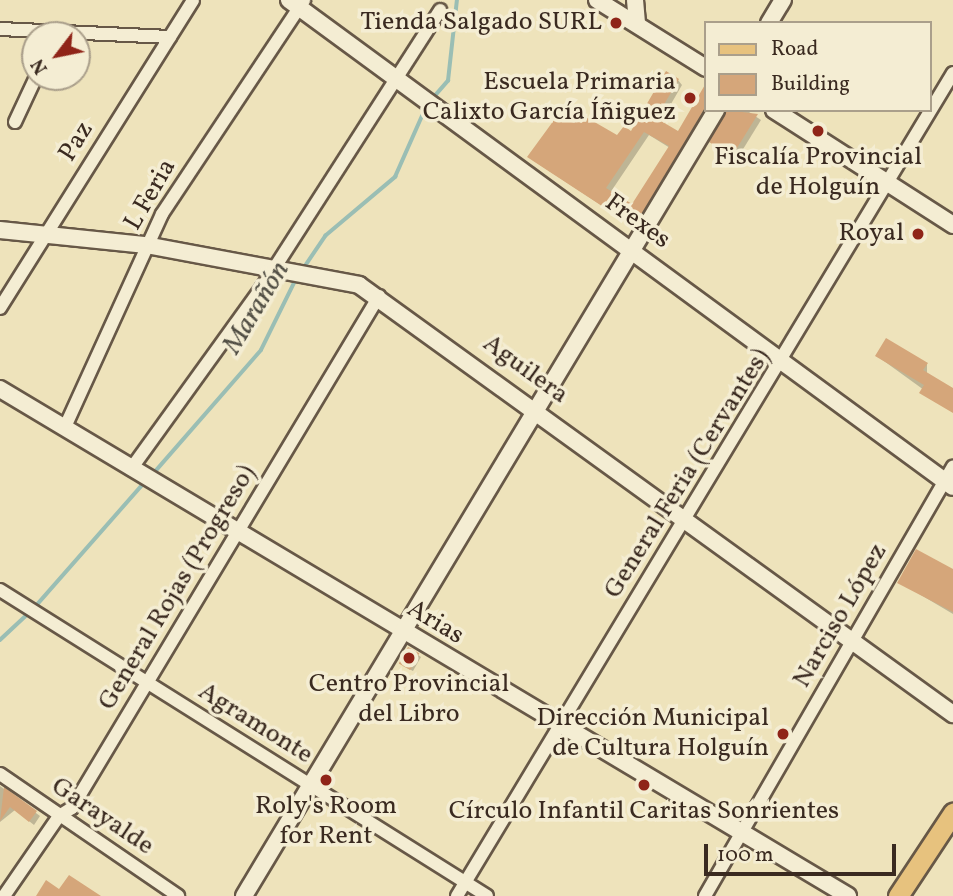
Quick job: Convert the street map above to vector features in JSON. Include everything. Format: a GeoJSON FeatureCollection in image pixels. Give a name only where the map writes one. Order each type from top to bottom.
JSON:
{"type":"FeatureCollection","features":[{"type":"Feature","properties":{"kind":"main road"},"geometry":{"type":"LineString","coordinates":[[898,896],[953,813]]}},
{"type":"Feature","properties":{"kind":"street","name":"Paz"},"geometry":{"type":"LineString","coordinates":[[0,308],[193,0]]}},
{"type":"Feature","properties":{"kind":"street"},"geometry":{"type":"LineString","coordinates":[[597,0],[704,67]]}},
{"type":"Feature","properties":{"kind":"street"},"geometry":{"type":"LineString","coordinates":[[635,0],[637,24]]}},
{"type":"Feature","properties":{"kind":"street"},"geometry":{"type":"LineString","coordinates":[[770,21],[783,0]]}},
{"type":"Feature","properties":{"kind":"street","name":"Frexes"},"geometry":{"type":"LineString","coordinates":[[297,2],[784,361],[950,478]]}},
{"type":"Feature","properties":{"kind":"street","name":"L Feria"},"geometry":{"type":"LineString","coordinates":[[65,427],[143,264],[146,245],[297,2]]}},
{"type":"Feature","properties":{"kind":"street"},"geometry":{"type":"LineString","coordinates":[[134,471],[263,286],[271,265],[440,10]]}},
{"type":"Feature","properties":{"kind":"street"},"geometry":{"type":"LineString","coordinates":[[0,29],[21,31]]}},
{"type":"Feature","properties":{"kind":"street"},"geometry":{"type":"LineString","coordinates":[[91,35],[170,37]]}},
{"type":"Feature","properties":{"kind":"street","name":"General Feria (Cervantes)"},"geometry":{"type":"LineString","coordinates":[[932,108],[953,73]]}},
{"type":"Feature","properties":{"kind":"street"},"geometry":{"type":"LineString","coordinates":[[15,122],[29,91]]}},
{"type":"Feature","properties":{"kind":"street"},"geometry":{"type":"LineString","coordinates":[[244,896],[400,631],[634,250],[715,112]]}},
{"type":"Feature","properties":{"kind":"street"},"geometry":{"type":"LineString","coordinates":[[777,112],[953,225]]}},
{"type":"Feature","properties":{"kind":"street","name":"General Feria (Cervantes)"},"geometry":{"type":"LineString","coordinates":[[457,896],[784,361],[930,112]]}},
{"type":"Feature","properties":{"kind":"street","name":"Aguilera"},"geometry":{"type":"LineString","coordinates":[[0,230],[146,245],[271,265],[311,273],[379,296],[688,517],[953,714]]}},
{"type":"Feature","properties":{"kind":"street","name":"General Rojas (Progreso)"},"geometry":{"type":"LineString","coordinates":[[4,896],[59,816],[72,808],[379,296]]}},
{"type":"Feature","properties":{"kind":"street","name":"Arias"},"geometry":{"type":"LineString","coordinates":[[0,389],[236,534],[848,896]]}},
{"type":"Feature","properties":{"kind":"street","name":"Narciso López"},"geometry":{"type":"LineString","coordinates":[[705,896],[950,478]]}},
{"type":"Feature","properties":{"kind":"street","name":"Agramonte"},"geometry":{"type":"LineString","coordinates":[[0,590],[487,896]]}},
{"type":"Feature","properties":{"kind":"street","name":"Garayalde"},"geometry":{"type":"LineString","coordinates":[[0,774],[178,896]]}},
{"type":"Feature","properties":{"kind":"building"},"geometry":{"type":"Polygon","coordinates":[[[666,71],[679,79],[656,118],[678,131],[704,86],[704,109],[634,227],[527,157],[565,105],[617,135],[624,126],[631,131],[666,71]],[[644,132],[606,188],[632,204],[669,146],[644,132]]]}},
{"type":"Feature","properties":{"kind":"building"},"geometry":{"type":"Polygon","coordinates":[[[725,112],[758,114],[732,156],[709,142],[725,112]]]}},
{"type":"Feature","properties":{"kind":"building"},"geometry":{"type":"Polygon","coordinates":[[[886,338],[928,363],[923,370],[953,388],[953,413],[919,393],[924,385],[875,356],[886,338]]]}},
{"type":"Feature","properties":{"kind":"building"},"geometry":{"type":"Polygon","coordinates":[[[916,549],[953,569],[953,612],[897,583],[916,549]]]}},
{"type":"Feature","properties":{"kind":"building","name":"Centro Provincial del Libro"},"geometry":{"type":"Polygon","coordinates":[[[408,647],[419,653],[410,670],[399,664],[408,647]]]}},
{"type":"Feature","properties":{"kind":"building"},"geometry":{"type":"Polygon","coordinates":[[[4,787],[37,811],[29,822],[10,807],[0,821],[4,787]]]}},
{"type":"Feature","properties":{"kind":"building"},"geometry":{"type":"Polygon","coordinates":[[[69,875],[101,896],[36,896],[46,880],[59,889],[69,875]]]}},
{"type":"Feature","properties":{"kind":"waterway","name":"Marañón"},"geometry":{"type":"LineString","coordinates":[[433,98],[448,81],[457,0]]}},
{"type":"Feature","properties":{"kind":"waterway","name":"Marañón"},"geometry":{"type":"LineString","coordinates":[[303,269],[325,236],[395,177],[426,107]]}},
{"type":"Feature","properties":{"kind":"waterway","name":"Marañón"},"geometry":{"type":"LineString","coordinates":[[153,474],[261,350],[296,279]]}},
{"type":"Feature","properties":{"kind":"waterway","name":"Marañón"},"geometry":{"type":"LineString","coordinates":[[35,607],[145,482]]}},
{"type":"Feature","properties":{"kind":"waterway","name":"Marañón"},"geometry":{"type":"LineString","coordinates":[[0,640],[29,613]]}},
{"type":"Feature","properties":{"kind":"place","name":"Tienda Salgado SURL"},"geometry":{"type":"Point","coordinates":[616,23]}},
{"type":"Feature","properties":{"kind":"place","name":"Escuela Primaria Calixto García Íñiguez"},"geometry":{"type":"Point","coordinates":[690,98]}},
{"type":"Feature","properties":{"kind":"place","name":"Fiscalía Provincial de Holguín"},"geometry":{"type":"Point","coordinates":[818,131]}},
{"type":"Feature","properties":{"kind":"place","name":"Royal"},"geometry":{"type":"Point","coordinates":[918,234]}},
{"type":"Feature","properties":{"kind":"place","name":"Centro Provincial del Libro"},"geometry":{"type":"Point","coordinates":[409,658]}},
{"type":"Feature","properties":{"kind":"place","name":"Dirección Municipal de Cultura Holguín"},"geometry":{"type":"Point","coordinates":[783,734]}},
{"type":"Feature","properties":{"kind":"place","name":"Roly's Room for Rent"},"geometry":{"type":"Point","coordinates":[326,780]}},
{"type":"Feature","properties":{"kind":"place","name":"Círculo Infantil Caritas Sonrientes"},"geometry":{"type":"Point","coordinates":[644,785]}}]}
